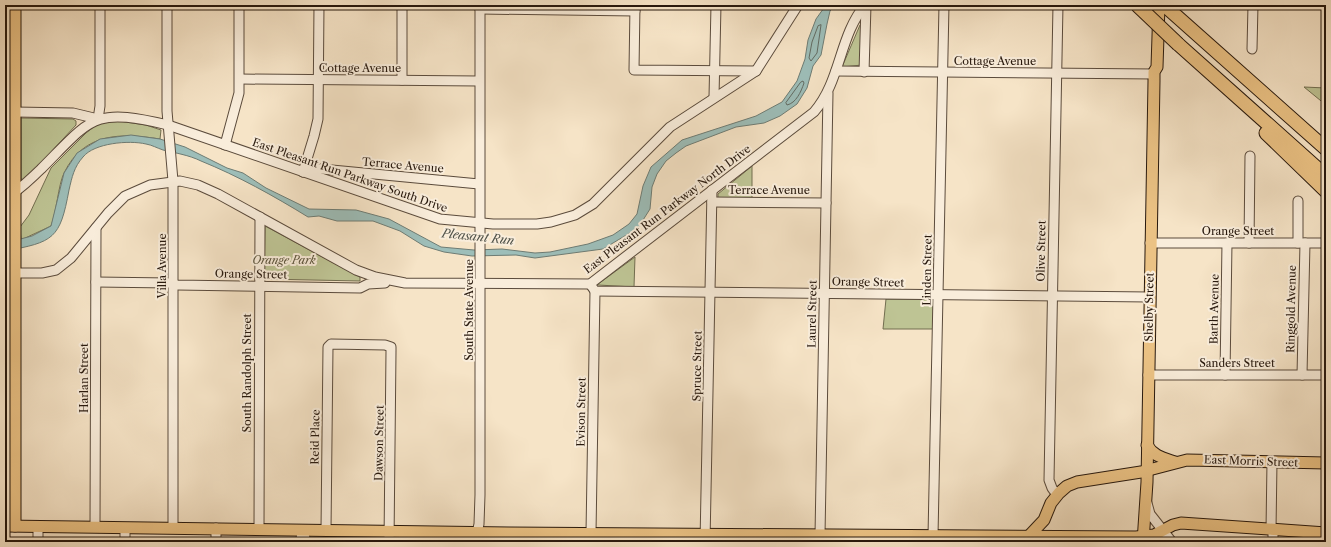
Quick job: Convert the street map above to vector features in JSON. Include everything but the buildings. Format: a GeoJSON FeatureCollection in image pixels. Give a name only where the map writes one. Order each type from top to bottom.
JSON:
{"type":"FeatureCollection","features":[{"type":"Feature","properties":{"kind":"highway"},"geometry":{"type":"LineString","coordinates":[[1137,5],[1178,44],[1326,176]]}},
{"type":"Feature","properties":{"kind":"highway"},"geometry":{"type":"LineString","coordinates":[[1164,5],[1326,149]]}},
{"type":"Feature","properties":{"kind":"highway"},"geometry":{"type":"LineString","coordinates":[[1198,62],[1273,140],[1326,191]]}},
{"type":"Feature","properties":{"kind":"main road"},"geometry":{"type":"LineString","coordinates":[[16,5],[15,112],[10,192],[15,234],[12,270],[10,526],[326,530],[389,537],[476,537],[591,533],[705,538],[820,535],[855,539],[934,536],[1016,539],[1028,537],[1143,539],[1164,531],[1179,523],[1326,533]]}},
{"type":"Feature","properties":{"kind":"main road","name":"Shelby Street"},"geometry":{"type":"LineString","coordinates":[[1143,539],[1147,470],[1154,73],[1152,64],[1153,5]]}},
{"type":"Feature","properties":{"kind":"main road","name":"Shelby Street"},"geometry":{"type":"LineString","coordinates":[[1154,73],[1157,67],[1159,5]]}},
{"type":"Feature","properties":{"kind":"main road","name":"East Morris Street"},"geometry":{"type":"LineString","coordinates":[[1147,445],[1150,450],[1159,457],[1176,462]]}},
{"type":"Feature","properties":{"kind":"main road","name":"East Morris Street"},"geometry":{"type":"LineString","coordinates":[[1028,537],[1042,522],[1057,495],[1067,486],[1077,482],[1147,470],[1176,462],[1200,459],[1326,463]]}},
{"type":"Feature","properties":{"kind":"street"},"geometry":{"type":"LineString","coordinates":[[98,118],[100,106],[100,5]]}},
{"type":"Feature","properties":{"kind":"street","name":"Villa Avenue"},"geometry":{"type":"LineString","coordinates":[[167,5],[168,129],[173,181],[174,528]]}},
{"type":"Feature","properties":{"kind":"street"},"geometry":{"type":"LineString","coordinates":[[225,145],[238,100],[240,79],[239,5]]}},
{"type":"Feature","properties":{"kind":"street"},"geometry":{"type":"LineString","coordinates":[[302,172],[317,126],[319,80],[319,5]]}},
{"type":"Feature","properties":{"kind":"street"},"geometry":{"type":"LineString","coordinates":[[402,5],[402,80]]}},
{"type":"Feature","properties":{"kind":"street"},"geometry":{"type":"LineString","coordinates":[[714,97],[716,5]]}},
{"type":"Feature","properties":{"kind":"street","name":"East Pleasant Run Parkway South Drive"},"geometry":{"type":"LineString","coordinates":[[15,112],[73,113],[98,118],[109,116],[125,117],[225,145],[430,216],[451,221],[540,224],[558,221],[580,213],[599,200],[670,127],[756,71],[798,5]]}},
{"type":"Feature","properties":{"kind":"street"},"geometry":{"type":"LineString","coordinates":[[864,72],[865,5]]}},
{"type":"Feature","properties":{"kind":"street","name":"East Pleasant Run Parkway North Drive"},"geometry":{"type":"LineString","coordinates":[[12,270],[42,273],[59,268],[71,258],[116,203],[130,193],[150,185],[173,181],[188,183],[205,188],[356,270],[382,279],[405,283],[481,283],[593,288],[712,190],[808,117],[820,106],[828,93],[851,26],[865,5]]}},
{"type":"Feature","properties":{"kind":"street","name":"Linden Street"},"geometry":{"type":"LineString","coordinates":[[934,536],[944,5]]}},
{"type":"Feature","properties":{"kind":"street","name":"Olive Street"},"geometry":{"type":"LineString","coordinates":[[1057,495],[1049,480],[1058,5]]}},
{"type":"Feature","properties":{"kind":"street"},"geometry":{"type":"LineString","coordinates":[[1252,49],[1253,5]]}},
{"type":"Feature","properties":{"kind":"street"},"geometry":{"type":"LineString","coordinates":[[480,7],[635,8],[634,70],[756,71]]}},
{"type":"Feature","properties":{"kind":"street","name":"South State Avenue"},"geometry":{"type":"LineString","coordinates":[[476,537],[479,524],[480,496],[480,7]]}},
{"type":"Feature","properties":{"kind":"street","name":"Cottage Avenue"},"geometry":{"type":"LineString","coordinates":[[836,71],[1057,74],[1154,73]]}},
{"type":"Feature","properties":{"kind":"street","name":"Cottage Avenue"},"geometry":{"type":"LineString","coordinates":[[240,79],[480,81]]}},
{"type":"Feature","properties":{"kind":"street","name":"Laurel Street"},"geometry":{"type":"LineString","coordinates":[[820,535],[828,93]]}},
{"type":"Feature","properties":{"kind":"street","name":"East Pleasant Run Parkway South Drive"},"geometry":{"type":"LineString","coordinates":[[5,198],[81,129],[98,118]]}},
{"type":"Feature","properties":{"kind":"street"},"geometry":{"type":"LineString","coordinates":[[1249,243],[1250,156]]}},
{"type":"Feature","properties":{"kind":"street","name":"Terrace Avenue"},"geometry":{"type":"LineString","coordinates":[[302,172],[311,168],[479,184]]}},
{"type":"Feature","properties":{"kind":"street","name":"Spruce Street"},"geometry":{"type":"LineString","coordinates":[[705,538],[712,190]]}},
{"type":"Feature","properties":{"kind":"street","name":"Ringgold Avenue"},"geometry":{"type":"LineString","coordinates":[[1298,201],[1301,243],[1302,375]]}},
{"type":"Feature","properties":{"kind":"street","name":"Terrace Avenue"},"geometry":{"type":"LineString","coordinates":[[712,202],[826,203]]}},
{"type":"Feature","properties":{"kind":"street","name":"South Randolph Street"},"geometry":{"type":"LineString","coordinates":[[259,529],[260,217]]}},
{"type":"Feature","properties":{"kind":"street","name":"Harlan Street"},"geometry":{"type":"LineString","coordinates":[[95,527],[96,228]]}},
{"type":"Feature","properties":{"kind":"street","name":"Orange Street"},"geometry":{"type":"LineString","coordinates":[[1150,243],[1326,243]]}},
{"type":"Feature","properties":{"kind":"street","name":"Barth Avenue"},"geometry":{"type":"LineString","coordinates":[[1225,375],[1227,243]]}},
{"type":"Feature","properties":{"kind":"street","name":"Orange Street"},"geometry":{"type":"LineString","coordinates":[[96,282],[360,288],[368,284],[405,283]]}},
{"type":"Feature","properties":{"kind":"street","name":"Orange Street"},"geometry":{"type":"LineString","coordinates":[[593,288],[710,293],[1149,297]]}},
{"type":"Feature","properties":{"kind":"street","name":"Evison Street"},"geometry":{"type":"LineString","coordinates":[[591,533],[593,288]]}},
{"type":"Feature","properties":{"kind":"street","name":"Dawson Street"},"geometry":{"type":"LineString","coordinates":[[329,345],[391,347],[389,537]]}},
{"type":"Feature","properties":{"kind":"street","name":"Reid Place"},"geometry":{"type":"LineString","coordinates":[[326,530],[329,345]]}},
{"type":"Feature","properties":{"kind":"street","name":"Sanders Street"},"geometry":{"type":"LineString","coordinates":[[1148,376],[1326,375]]}},
{"type":"Feature","properties":{"kind":"street"},"geometry":{"type":"LineString","coordinates":[[1272,462],[1272,542]]}},
{"type":"Feature","properties":{"kind":"street"},"geometry":{"type":"LineString","coordinates":[[1146,496],[1148,510],[1172,542]]}},
{"type":"Feature","properties":{"kind":"street"},"geometry":{"type":"LineString","coordinates":[[38,526],[38,542]]}},
{"type":"Feature","properties":{"kind":"street"},"geometry":{"type":"LineString","coordinates":[[125,528],[125,542]]}},
{"type":"Feature","properties":{"kind":"street"},"geometry":{"type":"LineString","coordinates":[[216,528],[216,542]]}},
{"type":"Feature","properties":{"kind":"street"},"geometry":{"type":"LineString","coordinates":[[300,542],[303,530]]}},
{"type":"Feature","properties":{"kind":"street"},"geometry":{"type":"LineString","coordinates":[[303,530],[306,542]]}},
{"type":"Feature","properties":{"kind":"green space"},"geometry":{"type":"Polygon","coordinates":[[[860,25],[862,25],[862,65],[842,67],[860,25]]]}},
{"type":"Feature","properties":{"kind":"green space"},"geometry":{"type":"Polygon","coordinates":[[[1304,87],[1326,88],[1326,105],[1304,87]]]}},
{"type":"Feature","properties":{"kind":"green space"},"geometry":{"type":"Polygon","coordinates":[[[21,118],[73,119],[76,121],[76,125],[25,180],[21,179],[21,118]]]}},
{"type":"Feature","properties":{"kind":"green space"},"geometry":{"type":"Polygon","coordinates":[[[112,120],[146,125],[161,130],[160,139],[118,136],[105,138],[82,150],[72,160],[64,173],[51,226],[21,240],[20,227],[29,215],[51,168],[86,133],[99,123],[112,120]]]}},
{"type":"Feature","properties":{"kind":"green space"},"geometry":{"type":"Polygon","coordinates":[[[752,166],[752,198],[718,198],[718,194],[752,166]]]}},
{"type":"Feature","properties":{"kind":"green space","name":"Orange Park"},"geometry":{"type":"Polygon","coordinates":[[[265,226],[360,277],[360,281],[264,279],[265,226]]]}},
{"type":"Feature","properties":{"kind":"green space"},"geometry":{"type":"Polygon","coordinates":[[[635,257],[634,287],[598,285],[598,284],[635,257]]]}},
{"type":"Feature","properties":{"kind":"green space"},"geometry":{"type":"Polygon","coordinates":[[[886,299],[934,299],[934,329],[883,329],[886,299]]]}},
{"type":"Feature","properties":{"kind":"water","name":"Pleasant Run"},"geometry":{"type":"Polygon","coordinates":[[[826,5],[835,5],[830,11],[821,55],[813,66],[807,88],[797,104],[780,116],[764,123],[736,127],[686,146],[676,153],[666,161],[657,174],[652,187],[650,209],[638,228],[603,249],[535,258],[516,255],[472,256],[444,252],[424,246],[400,231],[373,221],[337,221],[319,216],[308,217],[229,173],[196,159],[163,150],[148,144],[131,142],[103,146],[88,152],[75,168],[62,219],[52,236],[34,245],[5,251],[5,243],[32,236],[51,226],[64,173],[77,153],[100,139],[131,135],[160,139],[185,147],[227,168],[243,173],[266,188],[309,209],[356,210],[389,219],[441,247],[474,250],[502,249],[535,253],[550,252],[588,244],[613,235],[629,224],[637,214],[643,186],[651,167],[682,140],[756,116],[782,102],[797,81],[805,59],[808,40],[816,19],[826,5]]]}}]}
